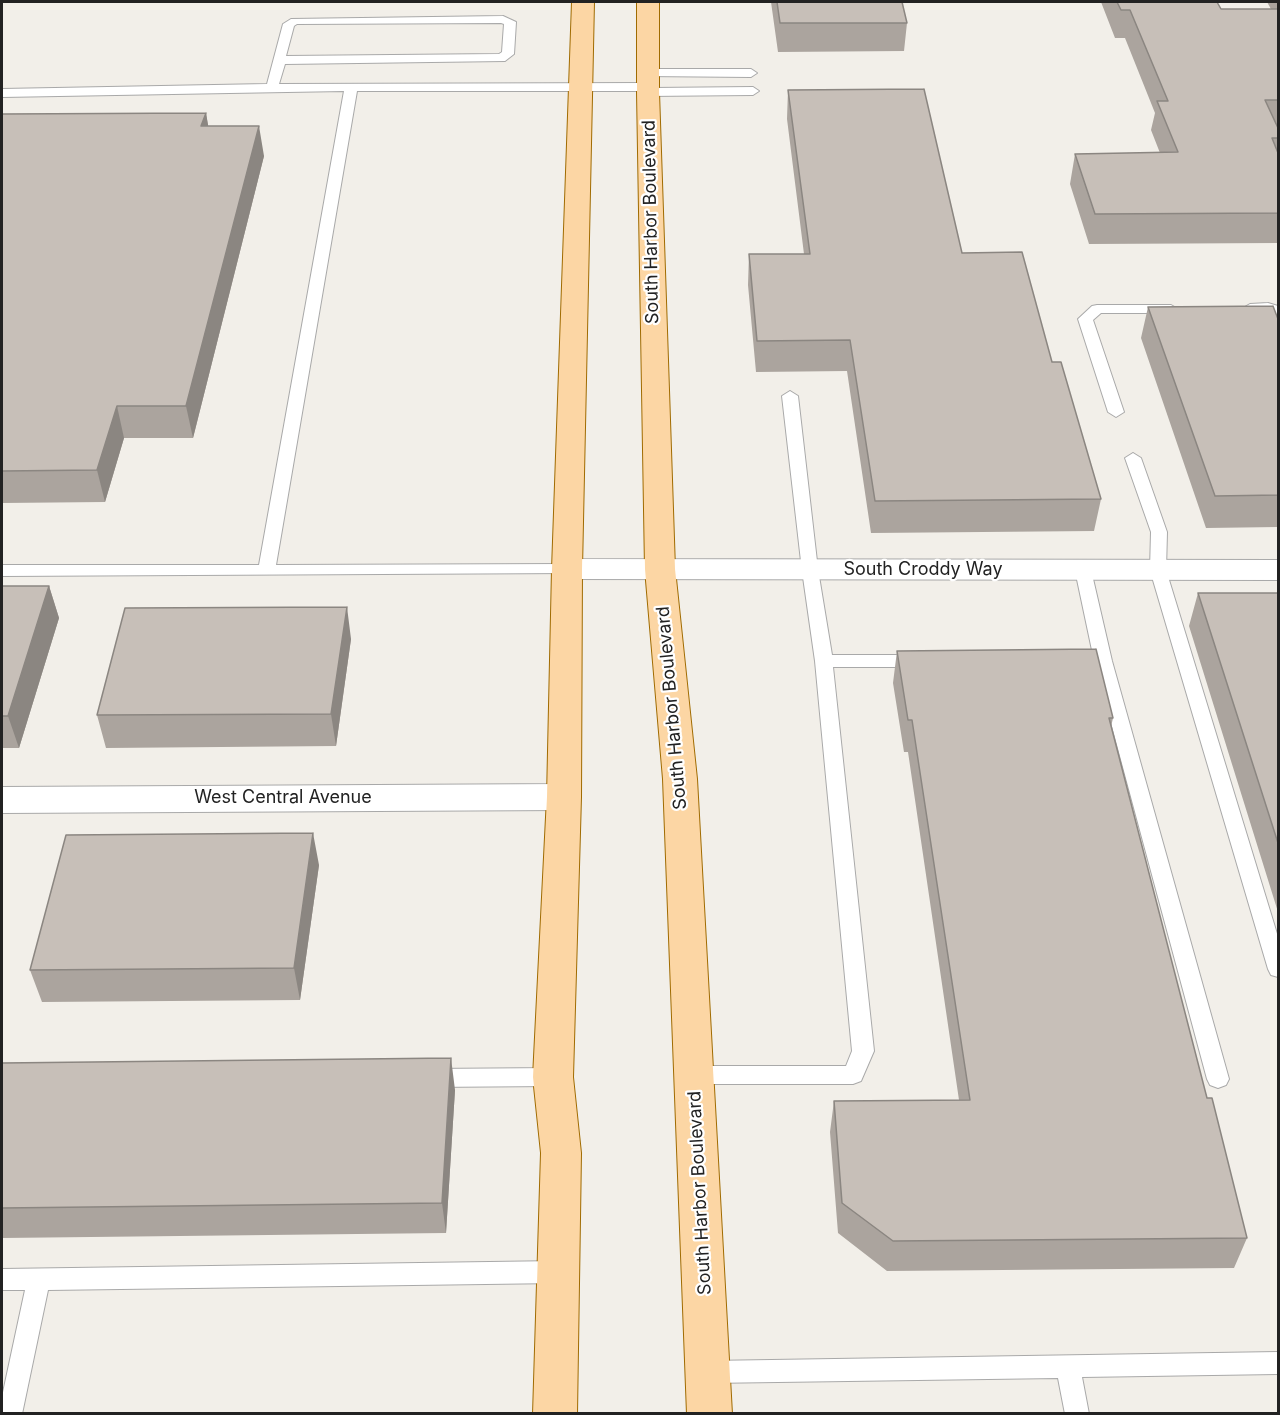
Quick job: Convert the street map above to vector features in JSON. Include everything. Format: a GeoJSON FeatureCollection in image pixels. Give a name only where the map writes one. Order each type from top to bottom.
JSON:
{"type":"FeatureCollection","features":[{"type":"Feature","properties":{"kind":"main road"},"geometry":{"type":"LineString","coordinates":[[555,1413],[561,1153],[553,1077],[564,797],[567,570],[583,2]]}},
{"type":"Feature","properties":{"kind":"main road","name":"South Harbor Boulevard"},"geometry":{"type":"LineString","coordinates":[[648,2],[660,570],[680,779],[710,1413]]}},
{"type":"Feature","properties":{"kind":"street","name":"South Croddy Way"},"geometry":{"type":"LineString","coordinates":[[567,570],[1278,570]]}},
{"type":"Feature","properties":{"kind":"street","name":"West Central Avenue"},"geometry":{"type":"LineString","coordinates":[[2,800],[564,797]]}},
{"type":"Feature","properties":{"kind":"lane"},"geometry":{"type":"LineString","coordinates":[[272,88],[289,24],[295,21],[503,19],[510,22],[508,54],[501,58],[281,60]]}},
{"type":"Feature","properties":{"kind":"lane"},"geometry":{"type":"LineString","coordinates":[[2,93],[272,88],[581,87],[648,84],[751,73]]}},
{"type":"Feature","properties":{"kind":"lane"},"geometry":{"type":"LineString","coordinates":[[648,84],[753,92]]}},
{"type":"Feature","properties":{"kind":"lane"},"geometry":{"type":"LineString","coordinates":[[267,570],[351,88]]}},
{"type":"Feature","properties":{"kind":"lane"},"geometry":{"type":"LineString","coordinates":[[1234,308],[1275,307]]}},
{"type":"Feature","properties":{"kind":"lane"},"geometry":{"type":"LineString","coordinates":[[1116,412],[1085,319],[1097,309],[1188,308]]}},
{"type":"Feature","properties":{"kind":"lane"},"geometry":{"type":"LineString","coordinates":[[694,1075],[853,1075],[863,1051],[824,661],[810,570],[790,396]]}},
{"type":"Feature","properties":{"kind":"lane"},"geometry":{"type":"LineString","coordinates":[[1133,459],[1159,532],[1158,570],[1278,969]]}},
{"type":"Feature","properties":{"kind":"lane"},"geometry":{"type":"LineString","coordinates":[[2,571],[567,570]]}},
{"type":"Feature","properties":{"kind":"lane"},"geometry":{"type":"LineString","coordinates":[[1083,570],[1103,661],[1218,1079]]}},
{"type":"Feature","properties":{"kind":"lane"},"geometry":{"type":"LineString","coordinates":[[824,661],[940,661]]}},
{"type":"Feature","properties":{"kind":"lane"},"geometry":{"type":"LineString","coordinates":[[1057,661],[1103,661]]}},
{"type":"Feature","properties":{"kind":"lane"},"geometry":{"type":"LineString","coordinates":[[409,1078],[553,1077]]}},
{"type":"Feature","properties":{"kind":"lane"},"geometry":{"type":"LineString","coordinates":[[2,1280],[559,1272]]}},
{"type":"Feature","properties":{"kind":"lane"},"geometry":{"type":"LineString","coordinates":[[10,1413],[39,1279]]}},
{"type":"Feature","properties":{"kind":"lane"},"geometry":{"type":"LineString","coordinates":[[708,1372],[1278,1364]]}},
{"type":"Feature","properties":{"kind":"lane"},"geometry":{"type":"LineString","coordinates":[[1068,1366],[1077,1413]]}},
{"type":"Feature","properties":{"kind":"building"},"geometry":{"type":"Polygon","coordinates":[[[777,2],[902,2],[907,23],[780,23],[777,2]]]}},
{"type":"Feature","properties":{"kind":"building"},"geometry":{"type":"Polygon","coordinates":[[[1117,2],[1217,2],[1221,9],[1278,9],[1278,100],[1265,100],[1278,128],[1278,138],[1272,138],[1278,153],[1278,213],[1095,214],[1075,154],[1178,152],[1157,101],[1168,101],[1130,10],[1121,10],[1117,2]]]}},
{"type":"Feature","properties":{"kind":"building"},"geometry":{"type":"Polygon","coordinates":[[[924,89],[962,253],[1022,252],[1052,362],[1061,362],[1101,499],[875,501],[850,340],[757,341],[749,254],[810,254],[788,90],[924,89]]]}},
{"type":"Feature","properties":{"kind":"building"},"geometry":{"type":"Polygon","coordinates":[[[206,113],[201,126],[259,126],[186,406],[117,406],[97,470],[2,471],[2,114],[206,113]]]}},
{"type":"Feature","properties":{"kind":"building"},"geometry":{"type":"Polygon","coordinates":[[[1273,306],[1278,319],[1278,495],[1215,496],[1148,307],[1273,306]]]}},
{"type":"Feature","properties":{"kind":"building"},"geometry":{"type":"Polygon","coordinates":[[[2,586],[49,586],[8,716],[2,716],[2,586]]]}},
{"type":"Feature","properties":{"kind":"building"},"geometry":{"type":"Polygon","coordinates":[[[1198,593],[1278,593],[1278,843],[1198,593]]]}},
{"type":"Feature","properties":{"kind":"building"},"geometry":{"type":"Polygon","coordinates":[[[347,607],[331,714],[97,715],[125,608],[347,607]]]}},
{"type":"Feature","properties":{"kind":"building"},"geometry":{"type":"Polygon","coordinates":[[[1096,649],[1113,718],[1109,718],[1207,1098],[1212,1098],[1247,1238],[893,1241],[842,1203],[834,1101],[970,1100],[912,720],[908,720],[897,651],[1096,649]]]}},
{"type":"Feature","properties":{"kind":"building"},"geometry":{"type":"Polygon","coordinates":[[[313,833],[294,968],[30,970],[66,835],[313,833]]]}},
{"type":"Feature","properties":{"kind":"building"},"geometry":{"type":"Polygon","coordinates":[[[451,1058],[442,1203],[2,1208],[2,1063],[451,1058]]]}}]}
